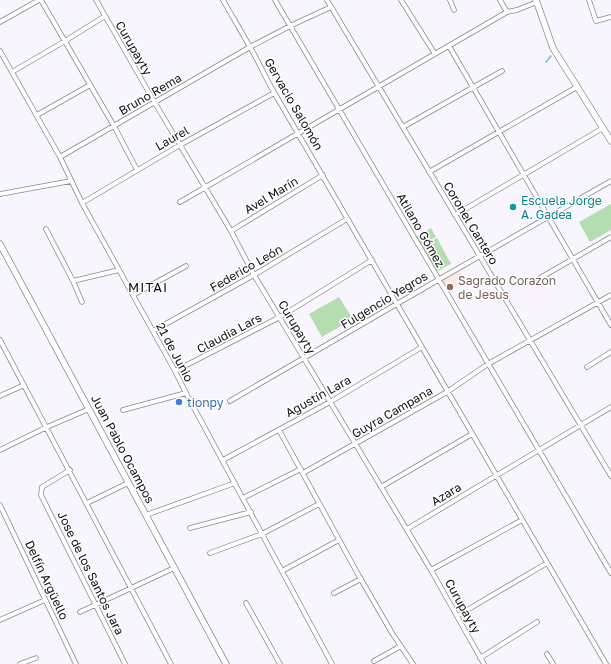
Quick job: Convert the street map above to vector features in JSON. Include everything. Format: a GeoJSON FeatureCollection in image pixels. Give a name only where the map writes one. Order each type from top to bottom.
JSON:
{"type":"FeatureCollection","features":[{"type":"Feature","properties":{"kind":"street"},"geometry":{"type":"LineString","coordinates":[[0,22],[40,0],[114,126],[137,170]]}},
{"type":"Feature","properties":{"kind":"street","name":"Curupayty"},"geometry":{"type":"LineString","coordinates":[[96,0],[231,231],[254,275],[407,529],[484,664]]}},
{"type":"Feature","properties":{"kind":"street","name":"Gervacio Salomón"},"geometry":{"type":"LineString","coordinates":[[223,0],[274,93],[299,133],[447,392],[606,664]]}},
{"type":"Feature","properties":{"kind":"street","name":"Atilano Gómez"},"geometry":{"type":"LineString","coordinates":[[275,0],[611,573]]}},
{"type":"Feature","properties":{"kind":"street","name":"Coronel Cantero"},"geometry":{"type":"LineString","coordinates":[[326,0],[611,476]]}},
{"type":"Feature","properties":{"kind":"street"},"geometry":{"type":"LineString","coordinates":[[401,0],[435,54]]}},
{"type":"Feature","properties":{"kind":"street"},"geometry":{"type":"LineString","coordinates":[[450,0],[454,10]]}},
{"type":"Feature","properties":{"kind":"street"},"geometry":{"type":"LineString","coordinates":[[500,0],[507,12]]}},
{"type":"Feature","properties":{"kind":"street"},"geometry":{"type":"LineString","coordinates":[[589,0],[595,19],[599,21],[611,17]]}},
{"type":"Feature","properties":{"kind":"street"},"geometry":{"type":"LineString","coordinates":[[180,202],[507,12],[517,10],[536,1],[553,48],[611,141]]}},
{"type":"Feature","properties":{"kind":"street","name":"Bruno Rema"},"geometry":{"type":"LineString","coordinates":[[60,157],[250,47],[331,7]]}},
{"type":"Feature","properties":{"kind":"street"},"geometry":{"type":"LineString","coordinates":[[12,72],[105,16]]}},
{"type":"Feature","properties":{"kind":"street"},"geometry":{"type":"LineString","coordinates":[[449,46],[611,324]]}},
{"type":"Feature","properties":{"kind":"street","name":"21 de Junio"},"geometry":{"type":"LineString","coordinates":[[0,51],[60,157],[82,203],[175,371],[332,664]]}},
{"type":"Feature","properties":{"kind":"street"},"geometry":{"type":"LineString","coordinates":[[403,127],[502,71]]}},
{"type":"Feature","properties":{"kind":"street"},"geometry":{"type":"LineString","coordinates":[[37,115],[90,85]]}},
{"type":"Feature","properties":{"kind":"street"},"geometry":{"type":"LineString","coordinates":[[429,172],[577,87]]}},
{"type":"Feature","properties":{"kind":"street","name":"Laurel"},"geometry":{"type":"LineString","coordinates":[[82,203],[180,145],[274,93]]}},
{"type":"Feature","properties":{"kind":"street"},"geometry":{"type":"LineString","coordinates":[[455,215],[603,128]]}},
{"type":"Feature","properties":{"kind":"street","name":"Avel Marín"},"geometry":{"type":"LineString","coordinates":[[231,231],[323,175]]}},
{"type":"Feature","properties":{"kind":"street"},"geometry":{"type":"LineString","coordinates":[[0,194],[71,181]]}},
{"type":"Feature","properties":{"kind":"street","name":"Fulgencio Yegros"},"geometry":{"type":"LineString","coordinates":[[230,401],[611,181]]}},
{"type":"Feature","properties":{"kind":"street","name":"Federico León"},"geometry":{"type":"LineString","coordinates":[[153,331],[254,275],[347,219]]}},
{"type":"Feature","properties":{"kind":"street"},"geometry":{"type":"LineString","coordinates":[[46,229],[74,280],[82,302]]}},
{"type":"Feature","properties":{"kind":"street"},"geometry":{"type":"LineString","coordinates":[[540,278],[611,237]]}},
{"type":"Feature","properties":{"kind":"street","name":"Juan Pablo Ocampos"},"geometry":{"type":"LineString","coordinates":[[0,244],[226,664]]}},
{"type":"Feature","properties":{"kind":"street","name":"Claudia Lars"},"geometry":{"type":"LineString","coordinates":[[175,371],[280,317],[372,260]]}},
{"type":"Feature","properties":{"kind":"street"},"geometry":{"type":"LineString","coordinates":[[133,295],[186,266]]}},
{"type":"Feature","properties":{"kind":"street"},"geometry":{"type":"LineString","coordinates":[[74,280],[119,270]]}},
{"type":"Feature","properties":{"kind":"street","name":"Guyra Campana"},"geometry":{"type":"LineString","coordinates":[[243,498],[302,471],[355,444],[447,392],[488,364],[611,295]]}},
{"type":"Feature","properties":{"kind":"street"},"geometry":{"type":"LineString","coordinates":[[0,340],[70,470],[171,664]]}},
{"type":"Feature","properties":{"kind":"street","name":"Agustín Lara"},"geometry":{"type":"LineString","coordinates":[[223,460],[330,402],[422,347]]}},
{"type":"Feature","properties":{"kind":"street"},"geometry":{"type":"LineString","coordinates":[[586,367],[611,352]]}},
{"type":"Feature","properties":{"kind":"street"},"geometry":{"type":"LineString","coordinates":[[0,396],[24,385]]}},
{"type":"Feature","properties":{"kind":"street"},"geometry":{"type":"LineString","coordinates":[[123,410],[186,393]]}},
{"type":"Feature","properties":{"kind":"street"},"geometry":{"type":"LineString","coordinates":[[538,450],[611,407]]}},
{"type":"Feature","properties":{"kind":"street"},"geometry":{"type":"LineString","coordinates":[[0,450],[89,410]]}},
{"type":"Feature","properties":{"kind":"street"},"geometry":{"type":"LineString","coordinates":[[279,430],[361,579],[413,664]]}},
{"type":"Feature","properties":{"kind":"street"},"geometry":{"type":"LineString","coordinates":[[381,487],[472,434]]}},
{"type":"Feature","properties":{"kind":"street","name":"Azara"},"geometry":{"type":"LineString","coordinates":[[407,529],[538,450]]}},
{"type":"Feature","properties":{"kind":"street"},"geometry":{"type":"LineString","coordinates":[[606,468],[611,465]]}},
{"type":"Feature","properties":{"kind":"street","name":"Jose de los Santos Jara"},"geometry":{"type":"LineString","coordinates":[[70,470],[42,487],[41,495],[125,664]]}},
{"type":"Feature","properties":{"kind":"street"},"geometry":{"type":"LineString","coordinates":[[87,504],[128,482]]}},
{"type":"Feature","properties":{"kind":"street"},"geometry":{"type":"LineString","coordinates":[[146,515],[235,483]]}},
{"type":"Feature","properties":{"kind":"street"},"geometry":{"type":"LineString","coordinates":[[210,553],[262,534],[319,504]]}},
{"type":"Feature","properties":{"kind":"street","name":"Delfín Argüello"},"geometry":{"type":"LineString","coordinates":[[0,505],[1,511],[46,600],[76,664]]}},
{"type":"Feature","properties":{"kind":"street"},"geometry":{"type":"LineString","coordinates":[[190,528],[251,512]]}},
{"type":"Feature","properties":{"kind":"street"},"geometry":{"type":"LineString","coordinates":[[431,570],[522,520]]}},
{"type":"Feature","properties":{"kind":"street"},"geometry":{"type":"LineString","coordinates":[[282,571],[339,540]]}},
{"type":"Feature","properties":{"kind":"street"},"geometry":{"type":"LineString","coordinates":[[457,616],[547,563]]}},
{"type":"Feature","properties":{"kind":"street"},"geometry":{"type":"LineString","coordinates":[[80,612],[174,568]]}},
{"type":"Feature","properties":{"kind":"street"},"geometry":{"type":"LineString","coordinates":[[334,593],[361,579]]}},
{"type":"Feature","properties":{"kind":"street"},"geometry":{"type":"LineString","coordinates":[[0,620],[46,600]]}},
{"type":"Feature","properties":{"kind":"street"},"geometry":{"type":"LineString","coordinates":[[246,603],[280,664]]}},
{"type":"Feature","properties":{"kind":"street"},"geometry":{"type":"LineString","coordinates":[[480,658],[537,622]]}},
{"type":"Feature","properties":{"kind":"street"},"geometry":{"type":"LineString","coordinates":[[374,661],[401,646]]}},
{"type":"Feature","properties":{"kind":"street"},"geometry":{"type":"LineString","coordinates":[[547,654],[553,664]]}},
{"type":"Feature","properties":{"kind":"street"},"geometry":{"type":"LineString","coordinates":[[20,664],[36,658]]}},
{"type":"Feature","properties":{"kind":"shaded area","name":"Sagrado Corazon de Jesus"},"geometry":{"type":"Polygon","coordinates":[[[459,271],[466,281],[447,292],[440,280],[459,271]]]}},
{"type":"Feature","properties":{"kind":"green space"},"geometry":{"type":"Polygon","coordinates":[[[611,204],[611,230],[590,242],[579,222],[611,204]]]}},
{"type":"Feature","properties":{"kind":"green space"},"geometry":{"type":"Polygon","coordinates":[[[431,228],[436,237],[420,245],[416,237],[431,228]]]}},
{"type":"Feature","properties":{"kind":"green space"},"geometry":{"type":"Polygon","coordinates":[[[437,238],[451,264],[436,272],[421,247],[437,238]]]}},
{"type":"Feature","properties":{"kind":"green space"},"geometry":{"type":"Polygon","coordinates":[[[339,297],[353,319],[322,337],[309,314],[339,297]]]}},
{"type":"Feature","properties":{"kind":"waterway"},"geometry":{"type":"LineString","coordinates":[[546,62],[551,56]]}},
{"type":"Feature","properties":{"kind":"place","name":"Escuela Jorge A. Gadea"},"geometry":{"type":"Point","coordinates":[513,207]}},
{"type":"Feature","properties":{"kind":"place","name":"Sagrado Corazon de Jesus"},"geometry":{"type":"Point","coordinates":[450,287]}},
{"type":"Feature","properties":{"kind":"place","name":"tionpy"},"geometry":{"type":"Point","coordinates":[179,402]}},
{"type":"Feature","properties":{"kind":"district","name":"MITAI"},"geometry":{"type":"Point","coordinates":[148,287]}}]}
